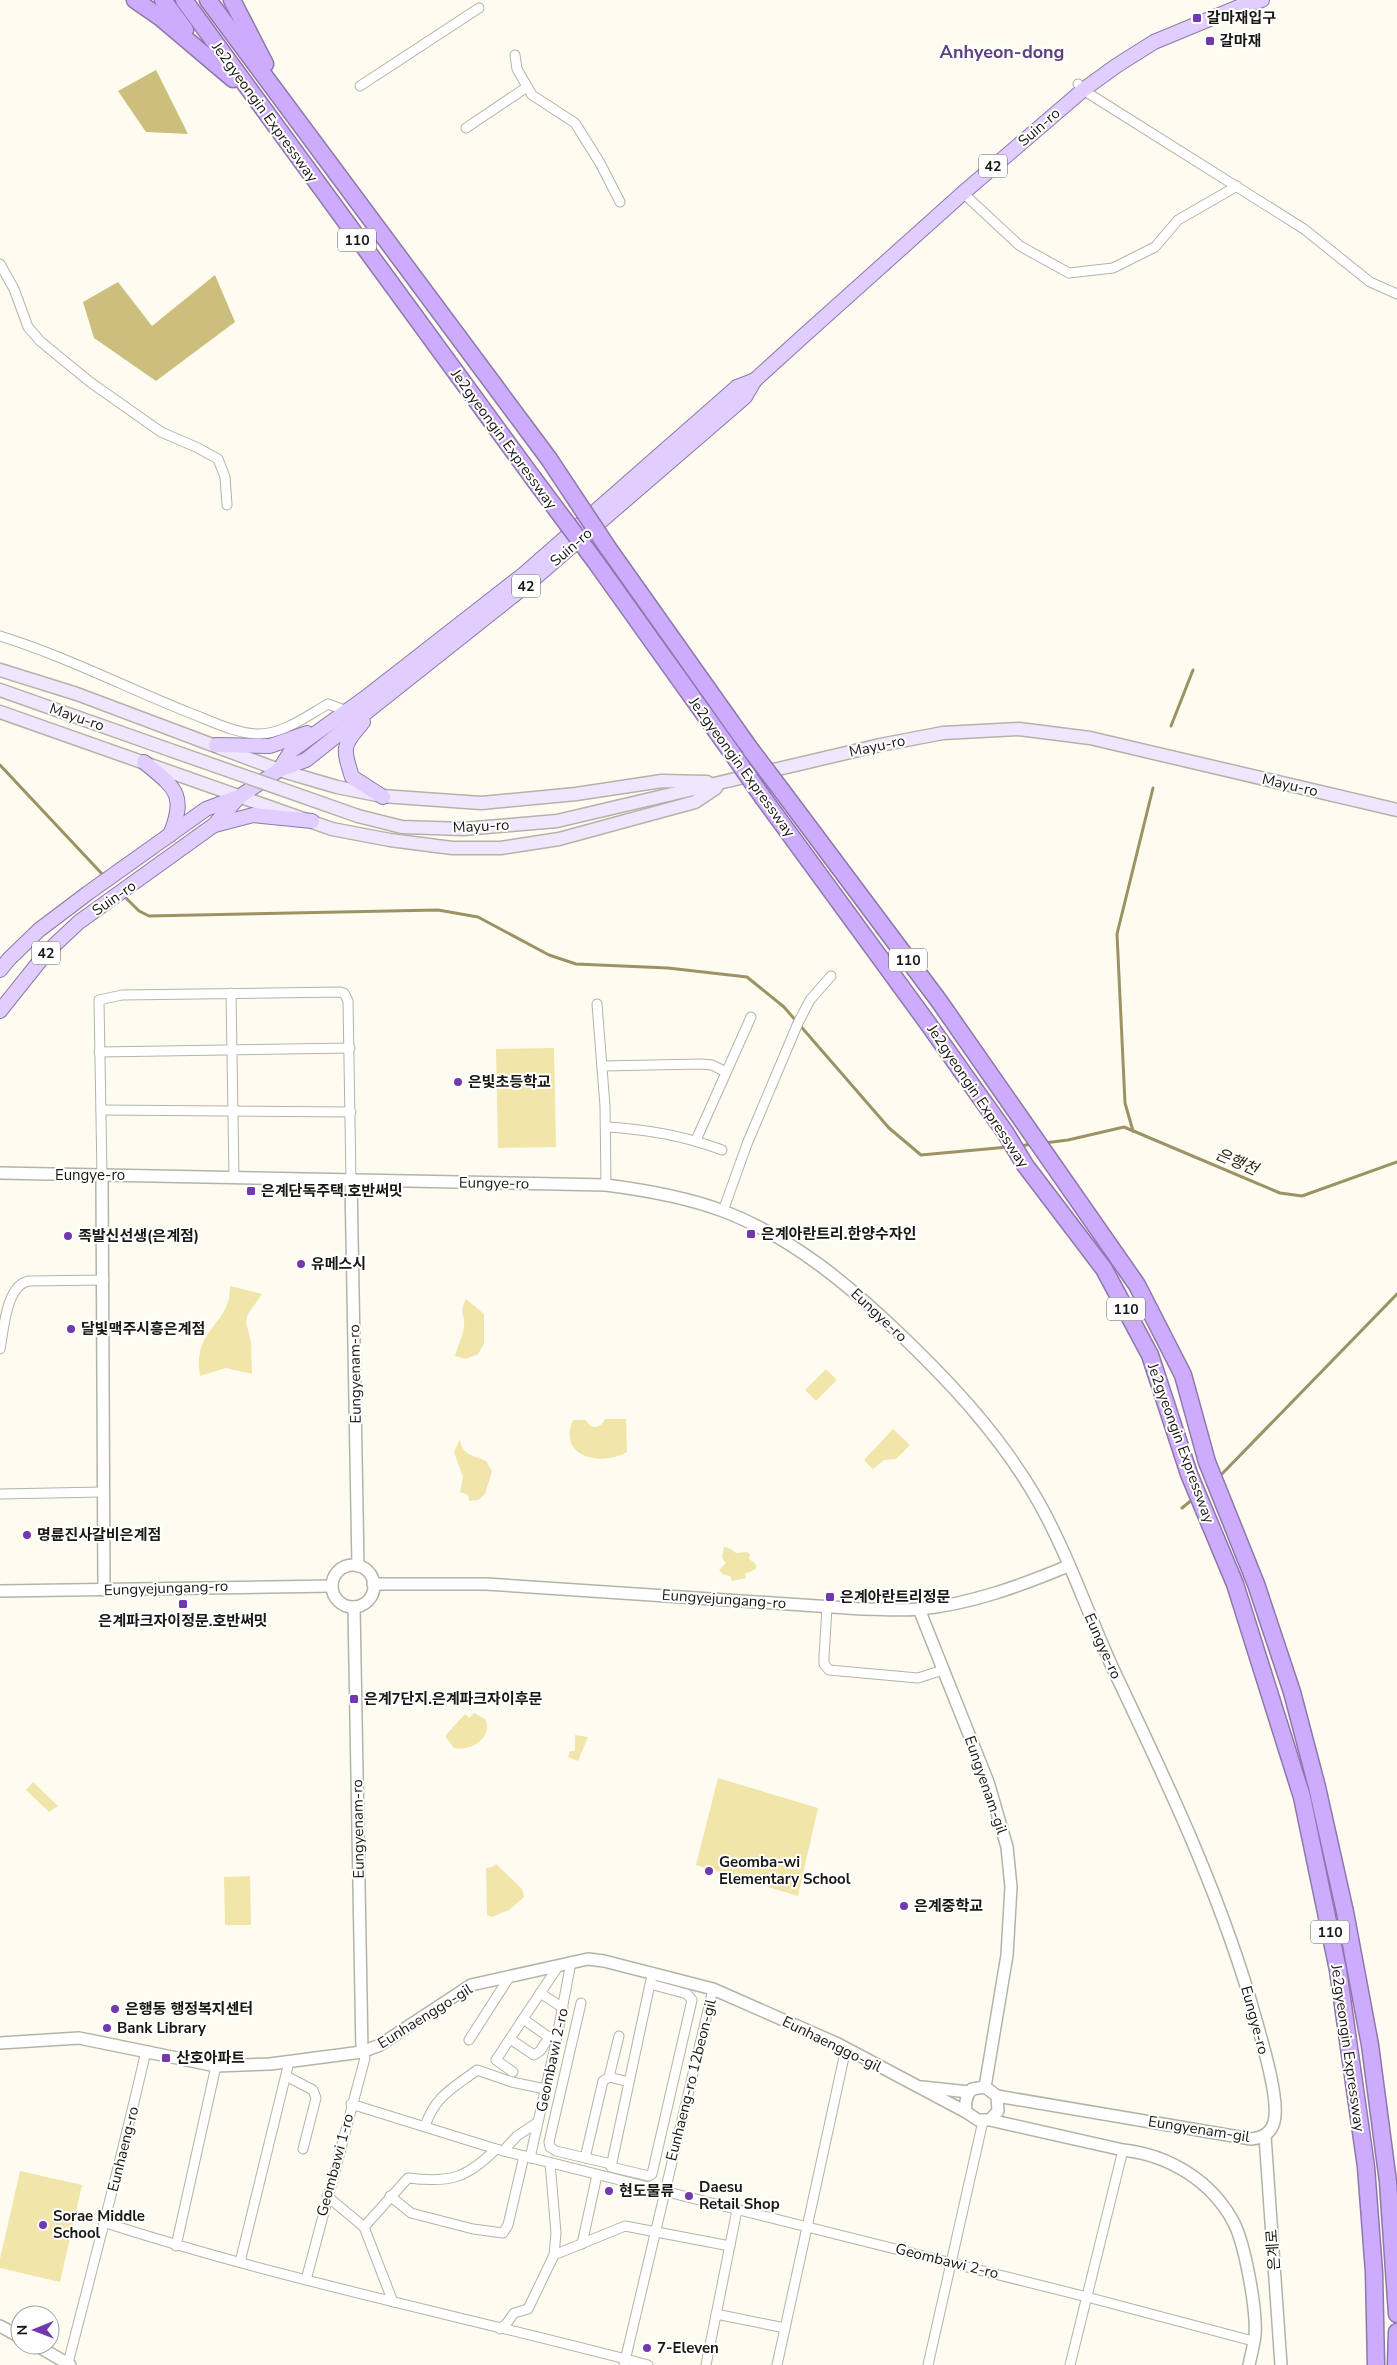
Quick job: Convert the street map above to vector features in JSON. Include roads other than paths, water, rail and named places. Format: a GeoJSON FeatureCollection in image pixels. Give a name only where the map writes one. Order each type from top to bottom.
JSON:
{"type":"FeatureCollection","features":[{"type":"Feature","properties":{"kind":"highway"},"geometry":{"type":"LineString","coordinates":[[135,0],[161,18],[202,54],[249,91]]}},
{"type":"Feature","properties":{"kind":"highway"},"geometry":{"type":"LineString","coordinates":[[163,0],[202,54]]}},
{"type":"Feature","properties":{"kind":"highway","name":"Je2gyeongin Expressway"},"geometry":{"type":"LineString","coordinates":[[184,0],[595,561],[764,799],[1005,1132],[1025,1165],[1104,1269],[1150,1354],[1189,1474],[1235,1584],[1302,1796],[1338,1970],[1366,2168],[1374,2272],[1376,2365]]}},
{"type":"Feature","properties":{"kind":"highway","name":"Je2gyeongin Expressway"},"geometry":{"type":"LineString","coordinates":[[208,0],[550,458],[608,548],[752,750],[939,1001],[1048,1160],[1137,1285],[1183,1375],[1207,1462],[1256,1584],[1292,1692],[1317,1787],[1345,1912],[1370,2044],[1388,2182],[1397,2314]]}},
{"type":"Feature","properties":{"kind":"highway"},"geometry":{"type":"LineString","coordinates":[[232,0],[287,106]]}},
{"type":"Feature","properties":{"kind":"highway"},"geometry":{"type":"LineString","coordinates":[[1396,2365],[1397,2332]]}},
{"type":"Feature","properties":{"kind":"main road","name":"Suin-ro"},"geometry":{"type":"LineString","coordinates":[[0,970],[39,930],[206,809],[239,797],[279,770],[306,760],[528,584],[745,397],[755,380],[1081,87],[1154,42],[1241,6],[1262,0]]}},
{"type":"Feature","properties":{"kind":"main road","name":"Suin-ro"},"geometry":{"type":"LineString","coordinates":[[279,770],[291,751],[347,711],[524,574],[737,387],[755,380]]}},
{"type":"Feature","properties":{"kind":"main road"},"geometry":{"type":"LineString","coordinates":[[0,670],[77,694],[279,770],[337,787],[383,796],[481,803],[576,794],[662,781],[722,783]]}},
{"type":"Feature","properties":{"kind":"main road","name":"Mayu-ro"},"geometry":{"type":"LineString","coordinates":[[0,690],[358,816],[402,827],[464,829],[557,821],[880,745],[943,733],[1019,729],[1090,738],[1397,810]]}},
{"type":"Feature","properties":{"kind":"main road"},"geometry":{"type":"LineString","coordinates":[[383,796],[352,777],[345,754],[347,741],[388,694]]}},
{"type":"Feature","properties":{"kind":"main road"},"geometry":{"type":"LineString","coordinates":[[0,712],[332,829],[390,840],[452,848],[501,848],[559,839],[695,802],[722,783]]}},
{"type":"Feature","properties":{"kind":"main road"},"geometry":{"type":"LineString","coordinates":[[216,746],[270,746],[322,728]]}},
{"type":"Feature","properties":{"kind":"main road"},"geometry":{"type":"LineString","coordinates":[[144,762],[171,784],[178,800],[179,814],[170,835]]}},
{"type":"Feature","properties":{"kind":"main road","name":"Suin-ro"},"geometry":{"type":"LineString","coordinates":[[0,1011],[47,952],[79,922],[214,826],[239,797]]}},
{"type":"Feature","properties":{"kind":"main road"},"geometry":{"type":"LineString","coordinates":[[214,826],[253,815],[312,821]]}},
{"type":"Feature","properties":{"kind":"street"},"geometry":{"type":"LineString","coordinates":[[360,86],[479,8]]}},
{"type":"Feature","properties":{"kind":"street"},"geometry":{"type":"LineString","coordinates":[[514,55],[517,69],[532,95],[575,123],[600,163],[620,202]]}},
{"type":"Feature","properties":{"kind":"street"},"geometry":{"type":"LineString","coordinates":[[466,128],[527,87]]}},
{"type":"Feature","properties":{"kind":"street"},"geometry":{"type":"LineString","coordinates":[[1081,87],[1184,156],[1237,186],[1304,229],[1370,282],[1397,294]]}},
{"type":"Feature","properties":{"kind":"street"},"geometry":{"type":"LineString","coordinates":[[963,192],[1020,246],[1069,273],[1113,268],[1146,252],[1155,247],[1178,220],[1237,186]]}},
{"type":"Feature","properties":{"kind":"street"},"geometry":{"type":"LineString","coordinates":[[0,264],[14,289],[28,327],[40,341],[90,382],[161,432],[218,459],[226,477],[227,505]]}},
{"type":"Feature","properties":{"kind":"street"},"geometry":{"type":"LineString","coordinates":[[0,636],[38,647],[163,702],[241,732],[259,734],[275,732],[328,704],[347,711]]}},
{"type":"Feature","properties":{"kind":"street"},"geometry":{"type":"LineString","coordinates":[[723,1211],[746,1144],[794,1032],[810,1000],[831,976]]}},
{"type":"Feature","properties":{"kind":"street"},"geometry":{"type":"LineString","coordinates":[[231,993],[234,1177]]}},
{"type":"Feature","properties":{"kind":"street"},"geometry":{"type":"LineString","coordinates":[[104,1590],[102,1492],[104,1280],[99,1052],[100,1000],[122,995],[344,993],[348,1001],[350,1048],[351,1181]]}},
{"type":"Feature","properties":{"kind":"street"},"geometry":{"type":"LineString","coordinates":[[597,1004],[606,1127],[606,1185]]}},
{"type":"Feature","properties":{"kind":"street"},"geometry":{"type":"LineString","coordinates":[[696,1140],[751,1017]]}},
{"type":"Feature","properties":{"kind":"street"},"geometry":{"type":"LineString","coordinates":[[99,1052],[350,1048]]}},
{"type":"Feature","properties":{"kind":"street"},"geometry":{"type":"LineString","coordinates":[[602,1066],[700,1064],[712,1065],[726,1072]]}},
{"type":"Feature","properties":{"kind":"street"},"geometry":{"type":"LineString","coordinates":[[101,1110],[351,1112]]}},
{"type":"Feature","properties":{"kind":"street"},"geometry":{"type":"LineString","coordinates":[[606,1127],[627,1128],[696,1140],[722,1150]]}},
{"type":"Feature","properties":{"kind":"street","name":"Eungye-ro"},"geometry":{"type":"LineString","coordinates":[[0,1173],[606,1185],[664,1195],[723,1211],[776,1237],[824,1268],[885,1320],[962,1396],[1021,1473],[1054,1533],[1173,1795],[1219,1906],[1237,1956],[1265,2054],[1275,2102],[1274,2122]]}},
{"type":"Feature","properties":{"kind":"street","name":"Eungyenam-ro"},"geometry":{"type":"LineString","coordinates":[[351,1181],[358,1566]]}},
{"type":"Feature","properties":{"kind":"street"},"geometry":{"type":"LineString","coordinates":[[0,1349],[11,1298],[18,1285],[29,1281],[104,1280]]}},
{"type":"Feature","properties":{"kind":"street"},"geometry":{"type":"LineString","coordinates":[[0,1494],[102,1492]]}},
{"type":"Feature","properties":{"kind":"street"},"geometry":{"type":"LineString","coordinates":[[352,1566],[358,1566],[368,1573],[374,1584],[371,1597],[361,1606],[354,1607],[341,1604],[333,1593],[332,1586],[336,1574],[340,1570],[352,1566]]}},
{"type":"Feature","properties":{"kind":"street","name":"Eungyejungang-ro"},"geometry":{"type":"LineString","coordinates":[[374,1584],[486,1584],[827,1607],[919,1609],[949,1605],[994,1594],[1068,1566]]}},
{"type":"Feature","properties":{"kind":"street","name":"Eungyejungang-ro"},"geometry":{"type":"LineString","coordinates":[[0,1591],[212,1586],[332,1586]]}},
{"type":"Feature","properties":{"kind":"street","name":"Eungyenam-ro"},"geometry":{"type":"LineString","coordinates":[[354,1607],[362,2052]]}},
{"type":"Feature","properties":{"kind":"street"},"geometry":{"type":"LineString","coordinates":[[827,1607],[824,1664],[829,1670],[918,1678],[943,1670]]}},
{"type":"Feature","properties":{"kind":"street","name":"Eungyenam-gil"},"geometry":{"type":"LineString","coordinates":[[919,1609],[999,1816],[1007,1847],[1011,1887],[1007,1955],[985,2087]]}},
{"type":"Feature","properties":{"kind":"street","name":"Eunhaenggo-gil"},"geometry":{"type":"LineString","coordinates":[[0,2043],[79,2038],[216,2066],[289,2062],[362,2052],[380,2045],[471,1985],[588,1959],[604,1961],[651,1979],[713,1989],[846,2048],[966,2112],[974,2119],[1124,2150],[1143,2152],[1183,2170],[1205,2186],[1221,2203],[1234,2224],[1246,2265],[1252,2299],[1254,2341],[1249,2365]]}},
{"type":"Feature","properties":{"kind":"street","name":"Geombawi 2-ro"},"geometry":{"type":"LineString","coordinates":[[390,2196],[410,2213],[474,2229],[503,2233],[508,2225],[538,2122],[546,2089],[552,2040],[563,2008],[572,1962]]}},
{"type":"Feature","properties":{"kind":"street"},"geometry":{"type":"LineString","coordinates":[[513,2072],[496,2060],[559,1965]]}},
{"type":"Feature","properties":{"kind":"street"},"geometry":{"type":"LineString","coordinates":[[469,2040],[510,1976]]}},
{"type":"Feature","properties":{"kind":"street"},"geometry":{"type":"LineString","coordinates":[[582,2003],[550,2148],[611,2164],[611,2167],[648,2176],[652,2174],[692,2000],[687,1994],[651,1979],[611,2164]]}},
{"type":"Feature","properties":{"kind":"street","name":"Eunhaeng-ro 12beon-gil"},"geometry":{"type":"LineString","coordinates":[[624,2362],[663,2192],[713,1989]]}},
{"type":"Feature","properties":{"kind":"street"},"geometry":{"type":"LineString","coordinates":[[540,1993],[563,2008]]}},
{"type":"Feature","properties":{"kind":"street"},"geometry":{"type":"LineString","coordinates":[[510,2039],[534,2055],[552,2040],[523,2019]]}},
{"type":"Feature","properties":{"kind":"street"},"geometry":{"type":"LineString","coordinates":[[585,2158],[603,2081],[609,2077],[619,2036]]}},
{"type":"Feature","properties":{"kind":"street"},"geometry":{"type":"LineString","coordinates":[[777,2365],[846,2048]]}},
{"type":"Feature","properties":{"kind":"street","name":"Eunhaeng-ro"},"geometry":{"type":"LineString","coordinates":[[53,2355],[69,2364],[103,2222],[113,2194],[146,2051]]}},
{"type":"Feature","properties":{"kind":"street","name":"Geombawi 1-ro"},"geometry":{"type":"LineString","coordinates":[[306,2280],[351,2104],[365,2058],[362,2052]]}},
{"type":"Feature","properties":{"kind":"street"},"geometry":{"type":"LineString","coordinates":[[240,2262],[289,2062]]}},
{"type":"Feature","properties":{"kind":"street"},"geometry":{"type":"LineString","coordinates":[[176,2246],[216,2066]]}},
{"type":"Feature","properties":{"kind":"street"},"geometry":{"type":"LineString","coordinates":[[425,2126],[430,2111],[439,2098],[478,2070],[512,2082],[546,2089]]}},
{"type":"Feature","properties":{"kind":"street"},"geometry":{"type":"LineString","coordinates":[[286,2076],[313,2090],[316,2098],[303,2148]]}},
{"type":"Feature","properties":{"kind":"street"},"geometry":{"type":"LineString","coordinates":[[609,2077],[629,2082]]}},
{"type":"Feature","properties":{"kind":"street","name":"Eunhaenggo-gil"},"geometry":{"type":"LineString","coordinates":[[916,2086],[969,2092],[976,2087],[985,2087]]}},
{"type":"Feature","properties":{"kind":"street"},"geometry":{"type":"LineString","coordinates":[[928,2365],[986,2121],[998,2111],[997,2096],[985,2087]]}},
{"type":"Feature","properties":{"kind":"street"},"geometry":{"type":"LineString","coordinates":[[966,2112],[965,2102],[969,2092]]}},
{"type":"Feature","properties":{"kind":"street","name":"Eungyenam-gil"},"geometry":{"type":"LineString","coordinates":[[997,2096],[1251,2139],[1265,2136],[1274,2122]]}},
{"type":"Feature","properties":{"kind":"street","name":"Geombawi 2-ro"},"geometry":{"type":"LineString","coordinates":[[351,2104],[425,2126],[436,2132],[499,2150],[1087,2296],[1254,2341]]}},
{"type":"Feature","properties":{"kind":"street"},"geometry":{"type":"LineString","coordinates":[[364,2227],[408,2178],[442,2180],[461,2176],[538,2122]]}},
{"type":"Feature","properties":{"kind":"street","name":"은계로"},"geometry":{"type":"LineString","coordinates":[[1265,2136],[1281,2365]]}},
{"type":"Feature","properties":{"kind":"street"},"geometry":{"type":"LineString","coordinates":[[1070,2365],[1124,2150]]}},
{"type":"Feature","properties":{"kind":"street"},"geometry":{"type":"LineString","coordinates":[[500,2330],[507,2324],[514,2313],[528,2308],[554,2255],[556,2233],[550,2163]]}},
{"type":"Feature","properties":{"kind":"street"},"geometry":{"type":"LineString","coordinates":[[582,2244],[597,2175]]}},
{"type":"Feature","properties":{"kind":"street"},"geometry":{"type":"LineString","coordinates":[[327,2196],[364,2227],[393,2302]]}},
{"type":"Feature","properties":{"kind":"street"},"geometry":{"type":"LineString","coordinates":[[706,2365],[737,2210]]}},
{"type":"Feature","properties":{"kind":"street"},"geometry":{"type":"LineString","coordinates":[[103,2222],[176,2246],[624,2362],[648,2365]]}},
{"type":"Feature","properties":{"kind":"street"},"geometry":{"type":"LineString","coordinates":[[554,2255],[625,2226],[730,2246]]}},
{"type":"Feature","properties":{"kind":"street"},"geometry":{"type":"LineString","coordinates":[[716,2314],[785,2328]]}},
{"type":"Feature","properties":{"kind":"waterway"},"geometry":{"type":"LineString","coordinates":[[1171,726],[1193,670]]}},
{"type":"Feature","properties":{"kind":"waterway"},"geometry":{"type":"LineString","coordinates":[[0,765],[104,876]]}},
{"type":"Feature","properties":{"kind":"waterway"},"geometry":{"type":"LineString","coordinates":[[1133,1131],[1125,1103],[1117,934],[1153,788]]}},
{"type":"Feature","properties":{"kind":"waterway"},"geometry":{"type":"LineString","coordinates":[[123,895],[139,911],[149,916],[438,910],[478,917],[549,955],[576,964],[668,968],[747,977],[784,1007],[889,1128],[921,1155],[1008,1147]]}},
{"type":"Feature","properties":{"kind":"waterway","name":"은행천"},"geometry":{"type":"LineString","coordinates":[[1044,1143],[1068,1140],[1124,1127],[1280,1193],[1302,1196],[1397,1162]]}},
{"type":"Feature","properties":{"kind":"waterway"},"geometry":{"type":"LineString","coordinates":[[1019,1146],[1033,1144]]}},
{"type":"Feature","properties":{"kind":"waterway"},"geometry":{"type":"LineString","coordinates":[[1219,1477],[1397,1294]]}},
{"type":"Feature","properties":{"kind":"waterway"},"geometry":{"type":"LineString","coordinates":[[1182,1508],[1193,1499]]}},
{"type":"Feature","properties":{"kind":"place","name":"갈마재입구"},"geometry":{"type":"Point","coordinates":[1197,18]}},
{"type":"Feature","properties":{"kind":"place","name":"갈마재"},"geometry":{"type":"Point","coordinates":[1210,41]}},
{"type":"Feature","properties":{"kind":"place","name":"은빛초등학교"},"geometry":{"type":"Point","coordinates":[458,1082]}},
{"type":"Feature","properties":{"kind":"place","name":"은계단독주택.호반써밋"},"geometry":{"type":"Point","coordinates":[251,1191]}},
{"type":"Feature","properties":{"kind":"place","name":"은계아란트리.한양수자인"},"geometry":{"type":"Point","coordinates":[751,1234]}},
{"type":"Feature","properties":{"kind":"place","name":"족발신선생(은계점)"},"geometry":{"type":"Point","coordinates":[68,1236]}},
{"type":"Feature","properties":{"kind":"place","name":"유메스시"},"geometry":{"type":"Point","coordinates":[301,1264]}},
{"type":"Feature","properties":{"kind":"place","name":"달빛맥주시흥은계점"},"geometry":{"type":"Point","coordinates":[71,1329]}},
{"type":"Feature","properties":{"kind":"place","name":"명륜진사갈비은계점"},"geometry":{"type":"Point","coordinates":[27,1535]}},
{"type":"Feature","properties":{"kind":"place","name":"은계아란트리정문"},"geometry":{"type":"Point","coordinates":[830,1597]}},
{"type":"Feature","properties":{"kind":"place","name":"은계파크자이정문.호반써밋"},"geometry":{"type":"Point","coordinates":[183,1604]}},
{"type":"Feature","properties":{"kind":"place","name":"은계7단지.은계파크자이후문"},"geometry":{"type":"Point","coordinates":[354,1699]}},
{"type":"Feature","properties":{"kind":"place","name":"Geomba-wi Elementary School"},"geometry":{"type":"Point","coordinates":[709,1871]}},
{"type":"Feature","properties":{"kind":"place","name":"은계중학교"},"geometry":{"type":"Point","coordinates":[904,1906]}},
{"type":"Feature","properties":{"kind":"place","name":"은행동 행정복지센터"},"geometry":{"type":"Point","coordinates":[115,2009]}},
{"type":"Feature","properties":{"kind":"place","name":"Bank Library"},"geometry":{"type":"Point","coordinates":[107,2028]}},
{"type":"Feature","properties":{"kind":"place","name":"산호아파트"},"geometry":{"type":"Point","coordinates":[166,2058]}},
{"type":"Feature","properties":{"kind":"place","name":"현도물류"},"geometry":{"type":"Point","coordinates":[609,2191]}},
{"type":"Feature","properties":{"kind":"place","name":"Daesu Retail Shop"},"geometry":{"type":"Point","coordinates":[689,2196]}},
{"type":"Feature","properties":{"kind":"place","name":"Sorae Middle School"},"geometry":{"type":"Point","coordinates":[43,2225]}},
{"type":"Feature","properties":{"kind":"place","name":"7-Eleven"},"geometry":{"type":"Point","coordinates":[647,2348]}},
{"type":"Feature","properties":{"kind":"district","name":"Anhyeon-dong"},"geometry":{"type":"Point","coordinates":[1002,52]}}]}
